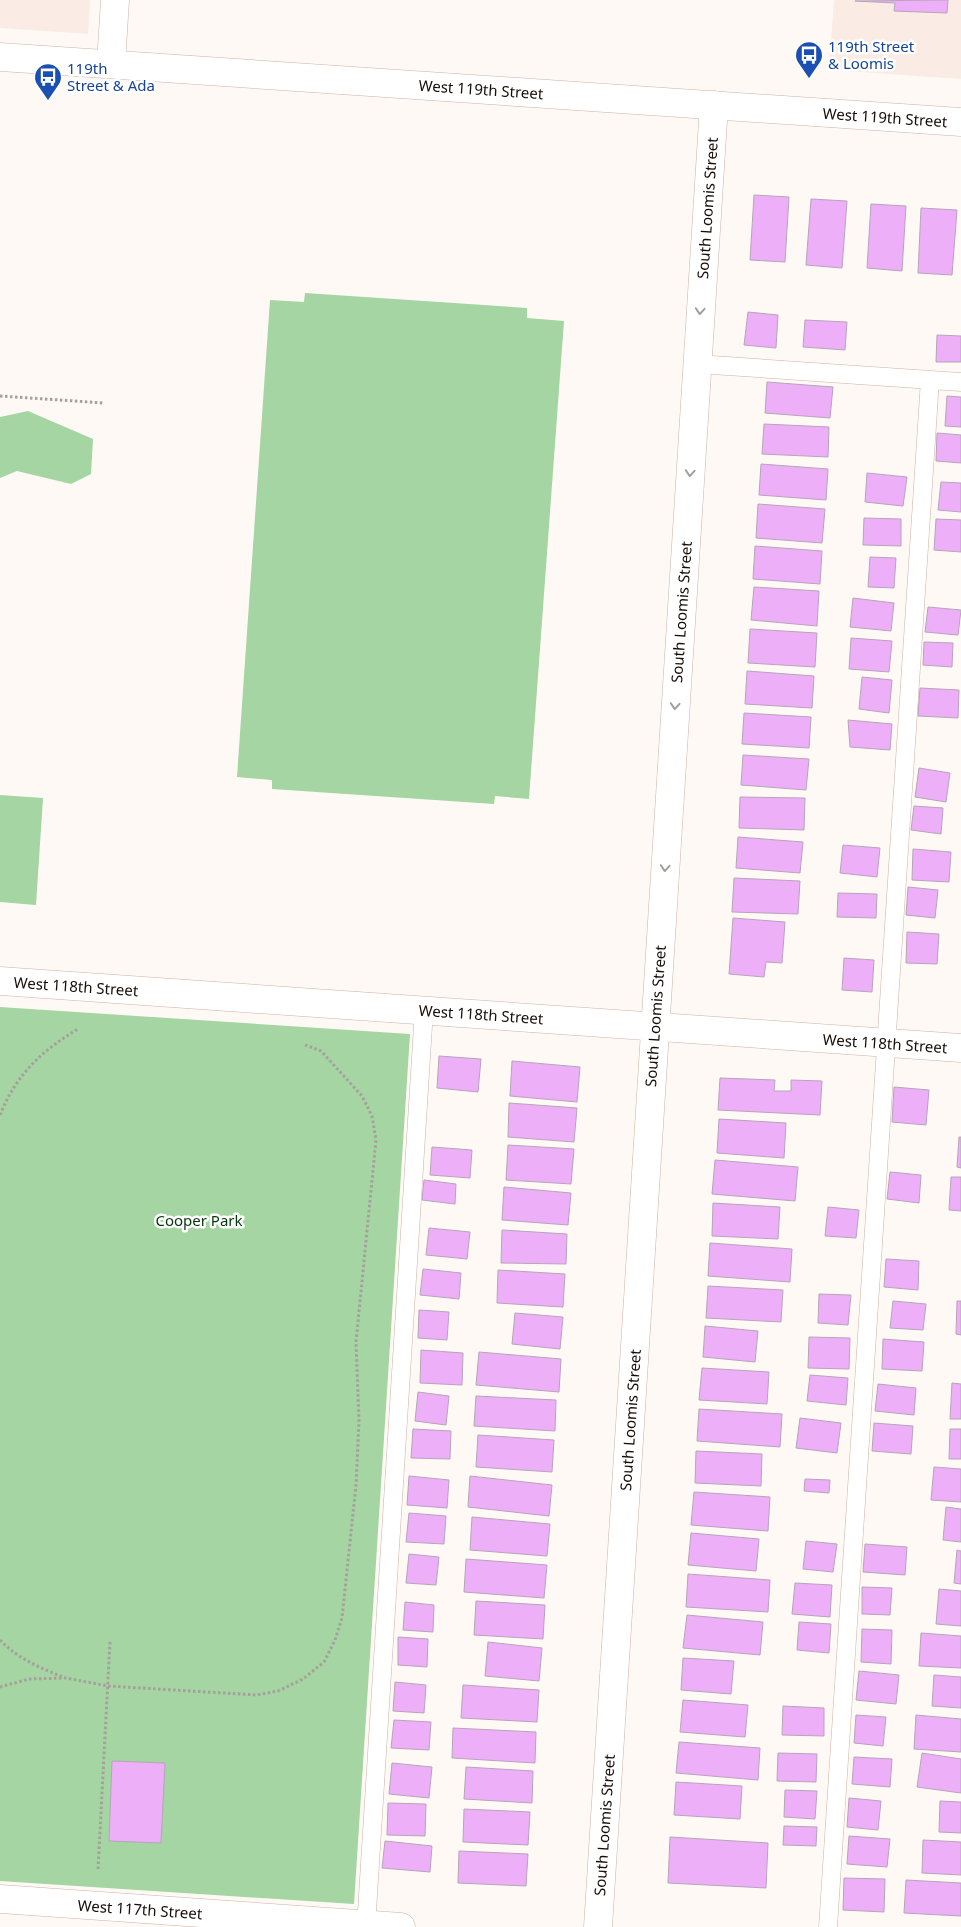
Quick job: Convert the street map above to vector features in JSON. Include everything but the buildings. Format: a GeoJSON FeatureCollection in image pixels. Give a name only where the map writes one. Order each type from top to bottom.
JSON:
{"type":"FeatureCollection","features":[{"type":"Feature","properties":{"kind":"street"},"geometry":{"type":"LineString","coordinates":[[111,64],[115,0]]}},
{"type":"Feature","properties":{"kind":"street","name":"West 119th Street"},"geometry":{"type":"LineString","coordinates":[[0,56],[961,122]]}},
{"type":"Feature","properties":{"kind":"street","name":"South Loomis Street"},"geometry":{"type":"LineString","coordinates":[[598,1927],[714,106]]}},
{"type":"Feature","properties":{"kind":"street","name":"West 118th Street"},"geometry":{"type":"LineString","coordinates":[[0,981],[961,1048]]}},
{"type":"Feature","properties":{"kind":"street","name":"West 117th Street"},"geometry":{"type":"LineString","coordinates":[[0,1899],[134,1918],[400,1927]]}},
{"type":"Feature","properties":{"kind":"lane"},"geometry":{"type":"LineString","coordinates":[[697,364],[961,382]]}},
{"type":"Feature","properties":{"kind":"lane"},"geometry":{"type":"LineString","coordinates":[[828,1927],[930,380]]}},
{"type":"Feature","properties":{"kind":"lane"},"geometry":{"type":"LineString","coordinates":[[366,1926],[424,1010]]}},
{"type":"Feature","properties":{"kind":"path"},"geometry":{"type":"LineString","coordinates":[[0,396],[104,403]]}},
{"type":"Feature","properties":{"kind":"path"},"geometry":{"type":"LineString","coordinates":[[0,1115],[8,1096],[27,1069],[51,1045],[78,1029]]}},
{"type":"Feature","properties":{"kind":"path"},"geometry":{"type":"LineString","coordinates":[[0,1640],[8,1648],[36,1666],[66,1678],[108,1686],[257,1695],[278,1691],[303,1679],[324,1662],[342,1618],[356,1484],[359,1421],[356,1342],[376,1140],[372,1116],[362,1096],[321,1051],[303,1044]]}},
{"type":"Feature","properties":{"kind":"path"},"geometry":{"type":"LineString","coordinates":[[98,1869],[110,1641]]}},
{"type":"Feature","properties":{"kind":"path"},"geometry":{"type":"LineString","coordinates":[[0,1687],[29,1679],[66,1678]]}},
{"type":"Feature","properties":{"kind":"shaded area"},"geometry":{"type":"Polygon","coordinates":[[[0,0],[90,0],[88,34],[0,28],[0,0]]]}},
{"type":"Feature","properties":{"kind":"shaded area"},"geometry":{"type":"Polygon","coordinates":[[[834,0],[961,0],[961,79],[829,70],[834,0]]]}},
{"type":"Feature","properties":{"kind":"green space"},"geometry":{"type":"Polygon","coordinates":[[[305,293],[527,308],[527,318],[564,321],[529,799],[495,796],[494,804],[272,789],[272,780],[237,777],[270,300],[304,302],[305,293]]]}},
{"type":"Feature","properties":{"kind":"green space"},"geometry":{"type":"Polygon","coordinates":[[[28,411],[93,439],[91,474],[71,484],[17,471],[0,478],[0,417],[28,411]]]}},
{"type":"Feature","properties":{"kind":"green space"},"geometry":{"type":"Polygon","coordinates":[[[0,795],[43,798],[36,905],[0,902],[0,795]]]}},
{"type":"Feature","properties":{"kind":"green space","name":"Cooper Park"},"geometry":{"type":"Polygon","coordinates":[[[0,1007],[410,1034],[354,1904],[0,1881],[0,1007]]]}},
{"type":"Feature","properties":{"kind":"place","name":"119th Street & Loomis"},"geometry":{"type":"Point","coordinates":[809,79]}},
{"type":"Feature","properties":{"kind":"place","name":"119th Street & Ada"},"geometry":{"type":"Point","coordinates":[48,101]}}]}
